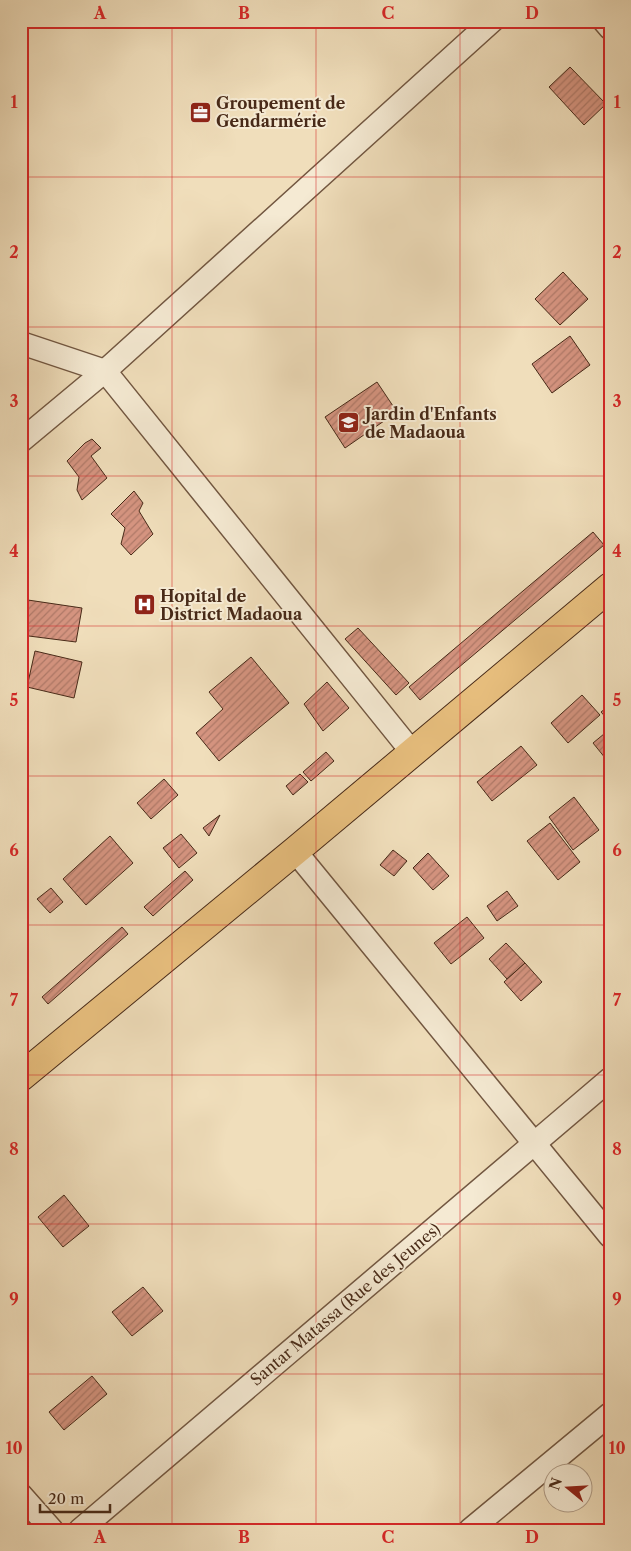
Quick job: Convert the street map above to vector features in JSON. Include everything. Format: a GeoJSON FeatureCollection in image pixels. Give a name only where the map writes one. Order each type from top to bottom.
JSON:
{"type":"FeatureCollection","features":[{"type":"Feature","properties":{"kind":"highway"},"geometry":{"type":"LineString","coordinates":[[21,1077],[610,587]]}},
{"type":"Feature","properties":{"kind":"street"},"geometry":{"type":"LineString","coordinates":[[21,441],[105,371],[492,21]]}},
{"type":"Feature","properties":{"kind":"street"},"geometry":{"type":"LineString","coordinates":[[604,21],[610,28]]}},
{"type":"Feature","properties":{"kind":"street"},"geometry":{"type":"LineString","coordinates":[[21,343],[105,371],[412,752]]}},
{"type":"Feature","properties":{"kind":"street"},"geometry":{"type":"LineString","coordinates":[[295,851],[610,1236]]}},
{"type":"Feature","properties":{"kind":"street","name":"Santar Matassa (Rue des Jeunes)"},"geometry":{"type":"LineString","coordinates":[[80,1530],[610,1079]]}},
{"type":"Feature","properties":{"kind":"street"},"geometry":{"type":"LineString","coordinates":[[470,1530],[610,1414]]}},
{"type":"Feature","properties":{"kind":"street"},"geometry":{"type":"LineString","coordinates":[[21,1495],[52,1530]]}},
{"type":"Feature","properties":{"kind":"building"},"geometry":{"type":"Polygon","coordinates":[[[570,67],[606,104],[584,125],[549,87],[570,67]]]}},
{"type":"Feature","properties":{"kind":"building"},"geometry":{"type":"Polygon","coordinates":[[[563,272],[588,299],[560,325],[535,299],[563,272]]]}},
{"type":"Feature","properties":{"kind":"building"},"geometry":{"type":"Polygon","coordinates":[[[570,336],[590,365],[552,393],[532,364],[570,336]]]}},
{"type":"Feature","properties":{"kind":"building"},"geometry":{"type":"Polygon","coordinates":[[[377,382],[397,412],[345,448],[325,417],[377,382]]]}},
{"type":"Feature","properties":{"kind":"building"},"geometry":{"type":"Polygon","coordinates":[[[92,439],[101,448],[91,456],[107,478],[82,500],[77,490],[79,477],[67,461],[85,443],[92,439]]]}},
{"type":"Feature","properties":{"kind":"building"},"geometry":{"type":"Polygon","coordinates":[[[134,491],[143,503],[139,511],[153,534],[131,555],[121,544],[125,528],[111,514],[134,491]]]}},
{"type":"Feature","properties":{"kind":"building"},"geometry":{"type":"Polygon","coordinates":[[[593,532],[604,545],[420,700],[409,687],[593,532]]]}},
{"type":"Feature","properties":{"kind":"building"},"geometry":{"type":"Polygon","coordinates":[[[21,599],[82,608],[76,642],[21,635],[21,599]]]}},
{"type":"Feature","properties":{"kind":"building"},"geometry":{"type":"Polygon","coordinates":[[[358,628],[409,683],[396,695],[345,639],[358,628]]]}},
{"type":"Feature","properties":{"kind":"building"},"geometry":{"type":"Polygon","coordinates":[[[35,651],[82,662],[74,698],[27,687],[35,651]]]}},
{"type":"Feature","properties":{"kind":"building"},"geometry":{"type":"Polygon","coordinates":[[[251,657],[289,703],[219,761],[196,733],[223,709],[209,692],[251,657]]]}},
{"type":"Feature","properties":{"kind":"building"},"geometry":{"type":"Polygon","coordinates":[[[327,682],[349,708],[323,731],[304,704],[327,682]]]}},
{"type":"Feature","properties":{"kind":"building"},"geometry":{"type":"Polygon","coordinates":[[[582,695],[600,715],[568,743],[551,723],[582,695]]]}},
{"type":"Feature","properties":{"kind":"building"},"geometry":{"type":"Polygon","coordinates":[[[610,705],[610,722],[601,712],[610,705]]]}},
{"type":"Feature","properties":{"kind":"building"},"geometry":{"type":"Polygon","coordinates":[[[610,729],[610,764],[593,743],[610,729]]]}},
{"type":"Feature","properties":{"kind":"building"},"geometry":{"type":"Polygon","coordinates":[[[521,746],[537,765],[492,801],[477,782],[521,746]]]}},
{"type":"Feature","properties":{"kind":"building"},"geometry":{"type":"Polygon","coordinates":[[[326,752],[334,761],[311,781],[303,772],[326,752]]]}},
{"type":"Feature","properties":{"kind":"building"},"geometry":{"type":"Polygon","coordinates":[[[300,774],[308,782],[293,795],[286,786],[300,774]]]}},
{"type":"Feature","properties":{"kind":"building"},"geometry":{"type":"Polygon","coordinates":[[[164,779],[178,795],[151,819],[137,803],[164,779]]]}},
{"type":"Feature","properties":{"kind":"building"},"geometry":{"type":"Polygon","coordinates":[[[574,797],[599,830],[573,850],[549,817],[574,797]]]}},
{"type":"Feature","properties":{"kind":"building"},"geometry":{"type":"Polygon","coordinates":[[[220,815],[209,836],[203,828],[220,815]]]}},
{"type":"Feature","properties":{"kind":"building"},"geometry":{"type":"Polygon","coordinates":[[[550,823],[580,862],[558,880],[527,841],[550,823]]]}},
{"type":"Feature","properties":{"kind":"building"},"geometry":{"type":"Polygon","coordinates":[[[181,834],[197,853],[179,868],[163,848],[181,834]]]}},
{"type":"Feature","properties":{"kind":"building"},"geometry":{"type":"Polygon","coordinates":[[[110,836],[133,863],[86,905],[63,879],[110,836]]]}},
{"type":"Feature","properties":{"kind":"building"},"geometry":{"type":"Polygon","coordinates":[[[393,850],[407,861],[394,876],[380,865],[393,850]]]}},
{"type":"Feature","properties":{"kind":"building"},"geometry":{"type":"Polygon","coordinates":[[[428,853],[449,876],[433,890],[413,868],[428,853]]]}},
{"type":"Feature","properties":{"kind":"building"},"geometry":{"type":"Polygon","coordinates":[[[185,871],[193,880],[153,916],[144,907],[185,871]]]}},
{"type":"Feature","properties":{"kind":"building"},"geometry":{"type":"Polygon","coordinates":[[[51,888],[63,902],[50,913],[37,899],[51,888]]]}},
{"type":"Feature","properties":{"kind":"building"},"geometry":{"type":"Polygon","coordinates":[[[507,891],[518,906],[497,921],[487,906],[507,891]]]}},
{"type":"Feature","properties":{"kind":"building"},"geometry":{"type":"Polygon","coordinates":[[[467,917],[484,938],[451,964],[434,943],[467,917]]]}},
{"type":"Feature","properties":{"kind":"building"},"geometry":{"type":"Polygon","coordinates":[[[122,927],[128,934],[48,1004],[42,997],[122,927]]]}},
{"type":"Feature","properties":{"kind":"building"},"geometry":{"type":"Polygon","coordinates":[[[506,943],[525,963],[507,979],[489,959],[506,943]]]}},
{"type":"Feature","properties":{"kind":"building"},"geometry":{"type":"Polygon","coordinates":[[[525,963],[542,982],[521,1001],[504,982],[525,963]]]}},
{"type":"Feature","properties":{"kind":"building"},"geometry":{"type":"Polygon","coordinates":[[[64,1195],[89,1226],[63,1247],[38,1217],[64,1195]]]}},
{"type":"Feature","properties":{"kind":"building"},"geometry":{"type":"Polygon","coordinates":[[[143,1287],[163,1311],[132,1336],[112,1312],[143,1287]]]}},
{"type":"Feature","properties":{"kind":"building"},"geometry":{"type":"Polygon","coordinates":[[[92,1376],[107,1394],[64,1430],[49,1412],[92,1376]]]}},
{"type":"Feature","properties":{"kind":"place","name":"Groupement de Gendarmérie"},"geometry":{"type":"Point","coordinates":[200,112]}},
{"type":"Feature","properties":{"kind":"place","name":"Jardin d'Enfants de Madaoua"},"geometry":{"type":"Point","coordinates":[349,423]}},
{"type":"Feature","properties":{"kind":"place","name":"Hopital de District Madaoua"},"geometry":{"type":"Point","coordinates":[144,605]}}]}
